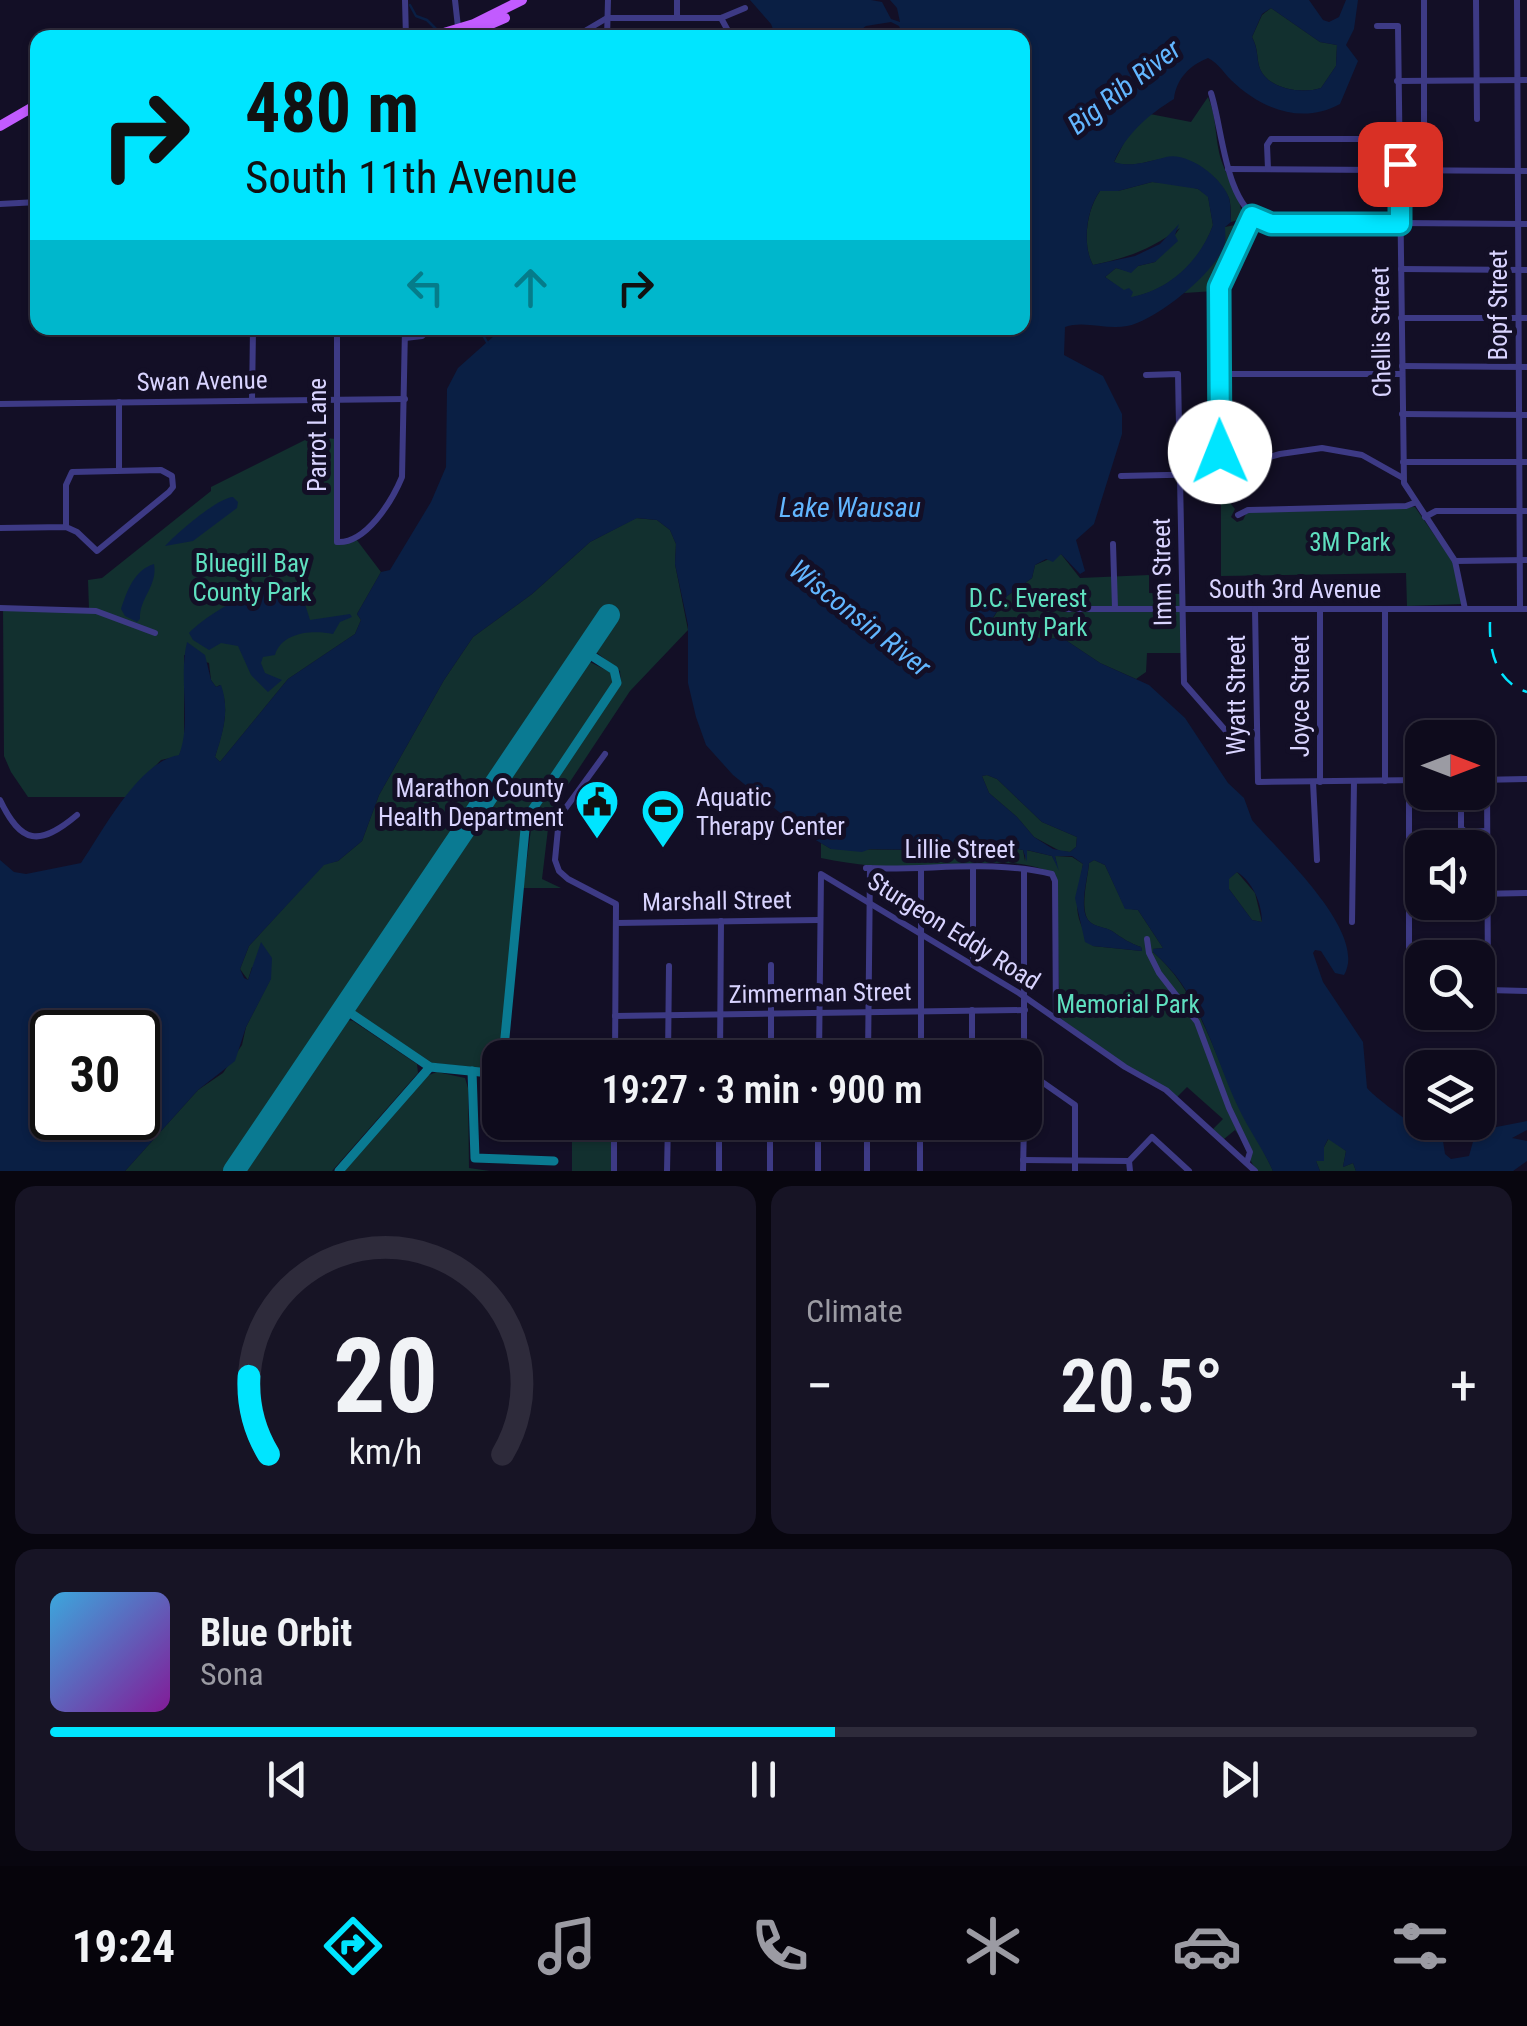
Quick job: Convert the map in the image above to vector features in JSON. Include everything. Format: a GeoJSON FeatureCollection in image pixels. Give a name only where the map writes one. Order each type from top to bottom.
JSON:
{"type":"FeatureCollection","features":[{"type":"Feature","properties":{"kind":"main road"},"geometry":{"type":"LineString","coordinates":[[466,30],[522,0]]}},
{"type":"Feature","properties":{"kind":"main road"},"geometry":{"type":"LineString","coordinates":[[475,30],[536,0]]}},
{"type":"Feature","properties":{"kind":"main road"},"geometry":{"type":"LineString","coordinates":[[0,129],[30,112]]}},
{"type":"Feature","properties":{"kind":"street"},"geometry":{"type":"LineString","coordinates":[[405,0],[406,30]]}},
{"type":"Feature","properties":{"kind":"street"},"geometry":{"type":"LineString","coordinates":[[454,0],[457,30]]}},
{"type":"Feature","properties":{"kind":"street"},"geometry":{"type":"LineString","coordinates":[[607,30],[608,0]]}},
{"type":"Feature","properties":{"kind":"street"},"geometry":{"type":"LineString","coordinates":[[677,0],[677,18]]}},
{"type":"Feature","properties":{"kind":"street"},"geometry":{"type":"LineString","coordinates":[[1424,0],[1424,170]]}},
{"type":"Feature","properties":{"kind":"street"},"geometry":{"type":"LineString","coordinates":[[1476,0],[1476,119]]}},
{"type":"Feature","properties":{"kind":"street","name":"Bopf Street"},"geometry":{"type":"LineString","coordinates":[[1517,0],[1522,125],[1524,609]]}},
{"type":"Feature","properties":{"kind":"street"},"geometry":{"type":"LineString","coordinates":[[587,30],[607,18],[721,18],[745,8]]}},
{"type":"Feature","properties":{"kind":"street"},"geometry":{"type":"LineString","coordinates":[[721,18],[728,30]]}},
{"type":"Feature","properties":{"kind":"street","name":"Chellis Street"},"geometry":{"type":"LineString","coordinates":[[1377,26],[1398,26],[1403,478]]}},
{"type":"Feature","properties":{"kind":"street"},"geometry":{"type":"LineString","coordinates":[[1517,33],[1527,33]]}},
{"type":"Feature","properties":{"kind":"street"},"geometry":{"type":"LineString","coordinates":[[1397,81],[1527,80]]}},
{"type":"Feature","properties":{"kind":"street"},"geometry":{"type":"LineString","coordinates":[[1212,94],[1228,169],[1252,216],[1271,224],[1522,224]]}},
{"type":"Feature","properties":{"kind":"street"},"geometry":{"type":"LineString","coordinates":[[1268,168],[1270,140],[1398,139]]}},
{"type":"Feature","properties":{"kind":"street"},"geometry":{"type":"LineString","coordinates":[[1228,169],[1522,171]]}},
{"type":"Feature","properties":{"kind":"street"},"geometry":{"type":"LineString","coordinates":[[0,204],[30,202]]}},
{"type":"Feature","properties":{"kind":"street"},"geometry":{"type":"LineString","coordinates":[[1221,471],[1219,287],[1252,216]]}},
{"type":"Feature","properties":{"kind":"street"},"geometry":{"type":"LineString","coordinates":[[1400,270],[1522,270]]}},
{"type":"Feature","properties":{"kind":"street"},"geometry":{"type":"LineString","coordinates":[[1401,318],[1523,318]]}},
{"type":"Feature","properties":{"kind":"street"},"geometry":{"type":"LineString","coordinates":[[252,335],[252,400]]}},
{"type":"Feature","properties":{"kind":"street","name":"Parrot Lane"},"geometry":{"type":"LineString","coordinates":[[338,335],[337,542],[350,542],[361,536],[401,482],[405,399]]}},
{"type":"Feature","properties":{"kind":"street"},"geometry":{"type":"LineString","coordinates":[[405,399],[405,338],[423,335]]}},
{"type":"Feature","properties":{"kind":"street"},"geometry":{"type":"LineString","coordinates":[[1219,374],[1523,366]]}},
{"type":"Feature","properties":{"kind":"street","name":"Imm Street"},"geometry":{"type":"LineString","coordinates":[[1146,375],[1178,374],[1184,682],[1226,731],[1256,732]]}},
{"type":"Feature","properties":{"kind":"street","name":"Swan Avenue"},"geometry":{"type":"LineString","coordinates":[[0,404],[405,399]]}},
{"type":"Feature","properties":{"kind":"street"},"geometry":{"type":"LineString","coordinates":[[119,402],[120,470]]}},
{"type":"Feature","properties":{"kind":"street"},"geometry":{"type":"LineString","coordinates":[[1402,414],[1523,415]]}},
{"type":"Feature","properties":{"kind":"street"},"geometry":{"type":"LineString","coordinates":[[1121,476],[1221,471],[1280,454],[1322,448],[1362,455],[1403,478],[1406,490],[1455,561],[1465,609]]}},
{"type":"Feature","properties":{"kind":"street"},"geometry":{"type":"LineString","coordinates":[[1403,462],[1523,462]]}},
{"type":"Feature","properties":{"kind":"street"},"geometry":{"type":"LineString","coordinates":[[0,528],[66,527],[97,551],[173,487],[172,476],[168,472],[120,470],[80,470],[70,474],[66,484],[66,527]]}},
{"type":"Feature","properties":{"kind":"street"},"geometry":{"type":"LineString","coordinates":[[1238,515],[1248,510],[1403,506],[1415,502]]}},
{"type":"Feature","properties":{"kind":"street"},"geometry":{"type":"LineString","coordinates":[[1426,517],[1434,511],[1523,511]]}},
{"type":"Feature","properties":{"kind":"street"},"geometry":{"type":"LineString","coordinates":[[1113,544],[1114,608]]}},
{"type":"Feature","properties":{"kind":"street"},"geometry":{"type":"LineString","coordinates":[[1455,561],[1523,560]]}},
{"type":"Feature","properties":{"kind":"street"},"geometry":{"type":"LineString","coordinates":[[0,608],[96,610],[155,633]]}},
{"type":"Feature","properties":{"kind":"street","name":"South 3rd Avenue"},"geometry":{"type":"LineString","coordinates":[[1064,609],[1524,609]]}},
{"type":"Feature","properties":{"kind":"street","name":"Wyatt Street"},"geometry":{"type":"LineString","coordinates":[[1255,609],[1257,781],[1317,782]]}},
{"type":"Feature","properties":{"kind":"street","name":"Joyce Street"},"geometry":{"type":"LineString","coordinates":[[1317,860],[1320,609]]}},
{"type":"Feature","properties":{"kind":"street"},"geometry":{"type":"LineString","coordinates":[[1384,609],[1385,781]]}},
{"type":"Feature","properties":{"kind":"street"},"geometry":{"type":"LineString","coordinates":[[604,754],[564,811],[555,860],[560,873],[570,882],[616,904],[616,1040]]}},
{"type":"Feature","properties":{"kind":"street"},"geometry":{"type":"LineString","coordinates":[[1495,780],[1527,779]]}},
{"type":"Feature","properties":{"kind":"street"},"geometry":{"type":"LineString","coordinates":[[1317,782],[1405,780]]}},
{"type":"Feature","properties":{"kind":"street"},"geometry":{"type":"LineString","coordinates":[[1352,922],[1354,781]]}},
{"type":"Feature","properties":{"kind":"street"},"geometry":{"type":"LineString","coordinates":[[0,800],[14,827],[28,836],[51,833],[77,815]]}},
{"type":"Feature","properties":{"kind":"street"},"geometry":{"type":"LineString","coordinates":[[1411,810],[1411,940]]}},
{"type":"Feature","properties":{"kind":"street"},"geometry":{"type":"LineString","coordinates":[[1461,810],[1462,829],[1474,830]]}},
{"type":"Feature","properties":{"kind":"street","name":"Lillie Street"},"geometry":{"type":"LineString","coordinates":[[870,902],[868,868],[998,865],[1054,876],[1056,1018]]}},
{"type":"Feature","properties":{"kind":"street"},"geometry":{"type":"LineString","coordinates":[[973,866],[973,965]]}},
{"type":"Feature","properties":{"kind":"street"},"geometry":{"type":"LineString","coordinates":[[921,1040],[922,869]]}},
{"type":"Feature","properties":{"kind":"street"},"geometry":{"type":"LineString","coordinates":[[1024,869],[1024,1040]]}},
{"type":"Feature","properties":{"kind":"street","name":"Sturgeon Eddy Road"},"geometry":{"type":"LineString","coordinates":[[819,920],[820,874],[1024,996],[1124,1068],[1168,1092],[1255,1171]]}},
{"type":"Feature","properties":{"kind":"street"},"geometry":{"type":"LineString","coordinates":[[1495,894],[1527,893]]}},
{"type":"Feature","properties":{"kind":"street"},"geometry":{"type":"LineString","coordinates":[[868,1040],[870,902]]}},
{"type":"Feature","properties":{"kind":"street"},"geometry":{"type":"LineString","coordinates":[[819,920],[819,1040]]}},
{"type":"Feature","properties":{"kind":"street","name":"Marshall Street"},"geometry":{"type":"LineString","coordinates":[[616,922],[819,920]]}},
{"type":"Feature","properties":{"kind":"street"},"geometry":{"type":"LineString","coordinates":[[1488,920],[1488,993],[1527,991]]}},
{"type":"Feature","properties":{"kind":"street"},"geometry":{"type":"LineString","coordinates":[[720,1040],[721,921]]}},
{"type":"Feature","properties":{"kind":"street"},"geometry":{"type":"LineString","coordinates":[[1146,939],[1159,973],[1200,1027],[1251,1153],[1247,1162]]}},
{"type":"Feature","properties":{"kind":"street"},"geometry":{"type":"LineString","coordinates":[[771,964],[771,1040]]}},
{"type":"Feature","properties":{"kind":"street"},"geometry":{"type":"LineString","coordinates":[[668,1040],[669,966]]}},
{"type":"Feature","properties":{"kind":"street"},"geometry":{"type":"LineString","coordinates":[[972,1010],[972,1040]]}},
{"type":"Feature","properties":{"kind":"street","name":"Zimmerman Street"},"geometry":{"type":"LineString","coordinates":[[616,1016],[1024,1010]]}},
{"type":"Feature","properties":{"kind":"street"},"geometry":{"type":"LineString","coordinates":[[1042,1082],[1075,1105],[1075,1171]]}},
{"type":"Feature","properties":{"kind":"street"},"geometry":{"type":"LineString","coordinates":[[1024,1160],[1129,1161],[1152,1137],[1189,1171]]}},
{"type":"Feature","properties":{"kind":"street"},"geometry":{"type":"LineString","coordinates":[[614,1140],[614,1171]]}},
{"type":"Feature","properties":{"kind":"street"},"geometry":{"type":"LineString","coordinates":[[667,1171],[668,1140]]}},
{"type":"Feature","properties":{"kind":"street"},"geometry":{"type":"LineString","coordinates":[[719,1140],[719,1171]]}},
{"type":"Feature","properties":{"kind":"street"},"geometry":{"type":"LineString","coordinates":[[770,1140],[770,1171]]}},
{"type":"Feature","properties":{"kind":"street"},"geometry":{"type":"LineString","coordinates":[[818,1140],[818,1171]]}},
{"type":"Feature","properties":{"kind":"street"},"geometry":{"type":"LineString","coordinates":[[867,1140],[867,1171]]}},
{"type":"Feature","properties":{"kind":"street"},"geometry":{"type":"LineString","coordinates":[[920,1140],[920,1171]]}},
{"type":"Feature","properties":{"kind":"street"},"geometry":{"type":"LineString","coordinates":[[1023,1171],[1024,1140]]}},
{"type":"Feature","properties":{"kind":"street"},"geometry":{"type":"LineString","coordinates":[[1129,1161],[1130,1171]]}},
{"type":"Feature","properties":{"kind":"green space"},"geometry":{"type":"Polygon","coordinates":[[[1271,8],[1320,42],[1337,45],[1336,66],[1321,88],[1287,89],[1264,76],[1252,37],[1262,15],[1271,8]]]}},
{"type":"Feature","properties":{"kind":"green space"},"geometry":{"type":"Polygon","coordinates":[[[1208,97],[1221,161],[1241,210],[1242,219],[1231,222],[1230,200],[1225,190],[1194,163],[1175,157],[1134,164],[1114,162],[1127,137],[1150,114],[1191,122],[1208,97]]]}},
{"type":"Feature","properties":{"kind":"green space"},"geometry":{"type":"Polygon","coordinates":[[[1152,182],[1179,184],[1208,196],[1213,225],[1200,251],[1181,273],[1157,289],[1129,298],[1105,277],[1116,268],[1131,272],[1155,262],[1180,228],[1139,252],[1093,265],[1087,248],[1089,218],[1100,191],[1118,191],[1152,182]]]}},
{"type":"Feature","properties":{"kind":"green space"},"geometry":{"type":"Polygon","coordinates":[[[1235,225],[1240,234],[1215,291],[1184,293],[1218,256],[1225,227],[1235,225]]]}},
{"type":"Feature","properties":{"kind":"green space","name":"Bluegill Bay County Park"},"geometry":{"type":"Polygon","coordinates":[[[311,437],[337,439],[337,542],[356,539],[381,572],[357,614],[361,620],[355,634],[288,679],[220,762],[215,757],[225,703],[220,685],[216,687],[211,680],[209,663],[184,655],[184,743],[179,756],[161,760],[126,797],[28,797],[4,756],[3,608],[89,609],[88,580],[102,578],[211,491],[211,487],[311,437]]]}},
{"type":"Feature","properties":{"kind":"green space","name":"3M Park"},"geometry":{"type":"Polygon","coordinates":[[[1225,473],[1226,498],[1235,509],[1231,517],[1237,522],[1247,512],[1415,507],[1455,565],[1462,604],[1407,606],[1406,573],[1221,576],[1221,474],[1225,473]]]}},
{"type":"Feature","properties":{"kind":"green space"},"geometry":{"type":"Polygon","coordinates":[[[636,518],[657,520],[670,530],[676,544],[675,564],[688,630],[630,691],[550,812],[542,879],[561,888],[523,888],[533,815],[621,683],[620,671],[596,652],[597,644],[614,620],[602,611],[223,1171],[125,1171],[153,1140],[160,1140],[160,1132],[198,1090],[223,1073],[242,1045],[246,1027],[271,978],[252,967],[248,980],[240,969],[249,946],[324,864],[338,861],[362,841],[379,795],[473,637],[532,594],[590,542],[636,518]]]}},
{"type":"Feature","properties":{"kind":"green space","name":"D.C. Everest County Park"},"geometry":{"type":"Polygon","coordinates":[[[1061,554],[1080,578],[1149,575],[1149,593],[1182,594],[1181,653],[1147,653],[1146,672],[1136,679],[1100,663],[1064,639],[1018,637],[990,623],[1007,596],[1032,578],[1035,565],[1061,554]]]}},
{"type":"Feature","properties":{"kind":"green space"},"geometry":{"type":"Polygon","coordinates":[[[588,661],[612,673],[614,681],[523,818],[502,1040],[482,1040],[482,1068],[432,1063],[355,1012],[354,1004],[588,661]]]}},
{"type":"Feature","properties":{"kind":"green space"},"geometry":{"type":"Polygon","coordinates":[[[982,776],[997,779],[1042,822],[1077,837],[1076,847],[1070,852],[1060,851],[1034,837],[989,793],[982,776]]]}},
{"type":"Feature","properties":{"kind":"green space","name":"Memorial Park"},"geometry":{"type":"Polygon","coordinates":[[[821,843],[831,849],[931,850],[998,845],[1023,850],[1025,861],[1026,850],[1052,856],[1057,865],[1055,856],[1072,857],[1083,864],[1078,915],[1093,946],[1142,951],[1112,931],[1091,923],[1086,916],[1089,863],[1094,860],[1105,865],[1125,908],[1138,910],[1163,948],[1153,952],[1177,978],[1195,1008],[1273,1171],[1257,1171],[1235,1130],[1224,1139],[1213,1129],[1223,1119],[1187,1087],[1177,1097],[1127,1067],[1060,1018],[1056,875],[1041,868],[1008,863],[923,868],[859,864],[821,858],[821,843]]]}},
{"type":"Feature","properties":{"kind":"green space"},"geometry":{"type":"Polygon","coordinates":[[[1237,872],[1255,893],[1262,922],[1252,920],[1229,889],[1228,879],[1237,872]]]}},
{"type":"Feature","properties":{"kind":"green space"},"geometry":{"type":"Polygon","coordinates":[[[344,1019],[353,1021],[417,1064],[418,1073],[332,1171],[241,1171],[344,1019]]]}},
{"type":"Feature","properties":{"kind":"green space"},"geometry":{"type":"Polygon","coordinates":[[[437,1072],[465,1078],[469,1168],[490,1171],[342,1171],[426,1076],[437,1072]]]}},
{"type":"Feature","properties":{"kind":"green space"},"geometry":{"type":"Polygon","coordinates":[[[1329,1138],[1346,1151],[1343,1167],[1353,1163],[1356,1171],[1320,1171],[1316,1161],[1324,1161],[1329,1138]]]}},
{"type":"Feature","properties":{"kind":"green space"},"geometry":{"type":"Polygon","coordinates":[[[572,1140],[611,1140],[611,1171],[572,1171],[572,1140]]]}},
{"type":"Feature","properties":{"kind":"water","name":"Lake Wausau"},"geometry":{"type":"Polygon","coordinates":[[[750,0],[871,0],[882,2],[891,19],[900,22],[897,8],[890,0],[1309,0],[1323,20],[1329,22],[1339,17],[1346,0],[1358,0],[1354,29],[1346,45],[1358,61],[1340,104],[1311,113],[1282,111],[1255,99],[1208,58],[1185,74],[1174,99],[1139,126],[1119,152],[1114,162],[1120,164],[1175,157],[1204,168],[1225,190],[1231,222],[1225,227],[1225,242],[1211,266],[1169,305],[1127,326],[1065,327],[1064,355],[1103,376],[1122,414],[1122,434],[1094,524],[1076,540],[1085,571],[1080,574],[1061,554],[1053,562],[1046,559],[1035,565],[1032,578],[1007,596],[990,622],[1018,637],[1064,639],[1100,663],[1149,685],[1185,718],[1228,783],[1244,798],[1252,820],[1317,893],[1344,937],[1348,958],[1344,975],[1335,973],[1321,951],[1313,953],[1323,982],[1363,1042],[1367,1088],[1405,1119],[1405,1140],[1441,1140],[1451,1159],[1469,1156],[1473,1140],[1495,1140],[1495,1127],[1527,1121],[1527,1130],[1512,1138],[1527,1141],[1527,1161],[1513,1171],[1356,1171],[1353,1163],[1343,1167],[1346,1151],[1328,1139],[1324,1161],[1316,1161],[1320,1171],[1273,1171],[1239,1109],[1195,1006],[1153,952],[1163,948],[1138,910],[1125,909],[1105,865],[1094,860],[1089,863],[1086,916],[1091,923],[1112,931],[1142,951],[1085,942],[1075,898],[1083,864],[1072,856],[1055,856],[1059,871],[1052,856],[1027,850],[1027,862],[1023,850],[997,845],[862,852],[831,849],[809,836],[733,775],[706,745],[688,683],[688,625],[675,564],[676,544],[670,530],[657,520],[637,518],[590,542],[532,594],[473,637],[379,795],[362,841],[338,861],[324,865],[249,946],[240,969],[244,978],[248,980],[261,942],[272,958],[271,979],[246,1027],[235,1061],[198,1090],[160,1132],[160,1010],[30,1010],[30,1140],[153,1140],[125,1171],[0,1171],[0,860],[14,872],[26,874],[81,863],[136,783],[164,760],[179,755],[184,729],[187,642],[205,655],[211,680],[216,687],[221,685],[224,694],[224,721],[215,757],[220,762],[288,679],[355,634],[361,620],[357,614],[381,572],[390,570],[431,502],[446,467],[447,389],[458,368],[495,335],[1030,335],[1030,30],[901,30],[891,22],[861,30],[773,30],[750,0]],[[1271,8],[1262,14],[1252,37],[1264,76],[1287,89],[1305,91],[1321,88],[1336,66],[1337,45],[1320,42],[1271,8]],[[1152,182],[1118,191],[1100,191],[1087,228],[1093,265],[1135,256],[1160,244],[1179,224],[1175,235],[1178,241],[1155,262],[1138,266],[1131,273],[1116,268],[1105,277],[1124,290],[1129,288],[1133,292],[1131,297],[1170,281],[1200,251],[1213,225],[1208,197],[1198,189],[1152,182]],[[982,776],[989,793],[1034,837],[1053,849],[1070,852],[1076,847],[1077,837],[1042,822],[997,779],[982,776]],[[1237,872],[1229,879],[1229,889],[1252,920],[1262,922],[1256,894],[1237,872]]]}},
{"type":"Feature","properties":{"kind":"water"},"geometry":{"type":"Polygon","coordinates":[[[233,497],[237,508],[193,541],[165,546],[208,510],[233,497]]]}},
{"type":"Feature","properties":{"kind":"water"},"geometry":{"type":"Polygon","coordinates":[[[154,564],[153,579],[137,622],[121,609],[136,576],[154,564]]]}},
{"type":"Feature","properties":{"kind":"water"},"geometry":{"type":"Polygon","coordinates":[[[289,582],[300,588],[310,620],[350,614],[352,617],[340,622],[333,634],[299,634],[284,641],[275,655],[263,657],[265,673],[282,680],[268,692],[251,675],[238,646],[221,643],[209,650],[189,633],[236,601],[289,582]]]}},
{"type":"Feature","properties":{"kind":"waterway"},"geometry":{"type":"LineString","coordinates":[[410,5],[416,16],[436,29]]}},
{"type":"Feature","properties":{"kind":"waterway"},"geometry":{"type":"LineString","coordinates":[[483,335],[488,344]]}},
{"type":"Feature","properties":{"kind":"taxiway"},"geometry":{"type":"LineString","coordinates":[[505,1040],[526,819],[617,683],[614,670],[584,651]]}},
{"type":"Feature","properties":{"kind":"taxiway"},"geometry":{"type":"LineString","coordinates":[[343,1008],[430,1067],[482,1072]]}},
{"type":"Feature","properties":{"kind":"taxiway"},"geometry":{"type":"LineString","coordinates":[[339,1171],[430,1067]]}},
{"type":"Feature","properties":{"kind":"taxiway"},"geometry":{"type":"LineString","coordinates":[[472,1071],[475,1158],[554,1161]]}},
{"type":"Feature","properties":{"kind":"runway"},"geometry":{"type":"LineString","coordinates":[[234,1171],[609,615]]}},
{"type":"Feature","properties":{"kind":"railway"},"geometry":{"type":"LineString","coordinates":[[1490,622],[1496,664],[1508,681],[1527,692]]}},
{"type":"Feature","properties":{"kind":"place","name":"Marathon County Health Department"},"geometry":{"type":"Point","coordinates":[597,840]}},
{"type":"Feature","properties":{"kind":"place","name":"Aquatic Therapy Center"},"geometry":{"type":"Point","coordinates":[663,849]}},
{"type":"Feature","properties":{"kind":"route"},"geometry":{"type":"LineString","coordinates":[[1220,452],[1219,287],[1246,225],[1252,216],[1271,224],[1400,224],[1400,164]]}},
{"type":"Feature","properties":{"kind":"water label","name":"Big Rib River"},"geometry":{"type":"Point","coordinates":[1124,87]}},
{"type":"Feature","properties":{"kind":"water label","name":"Wisconsin River"},"geometry":{"type":"Point","coordinates":[860,618]}}]}
